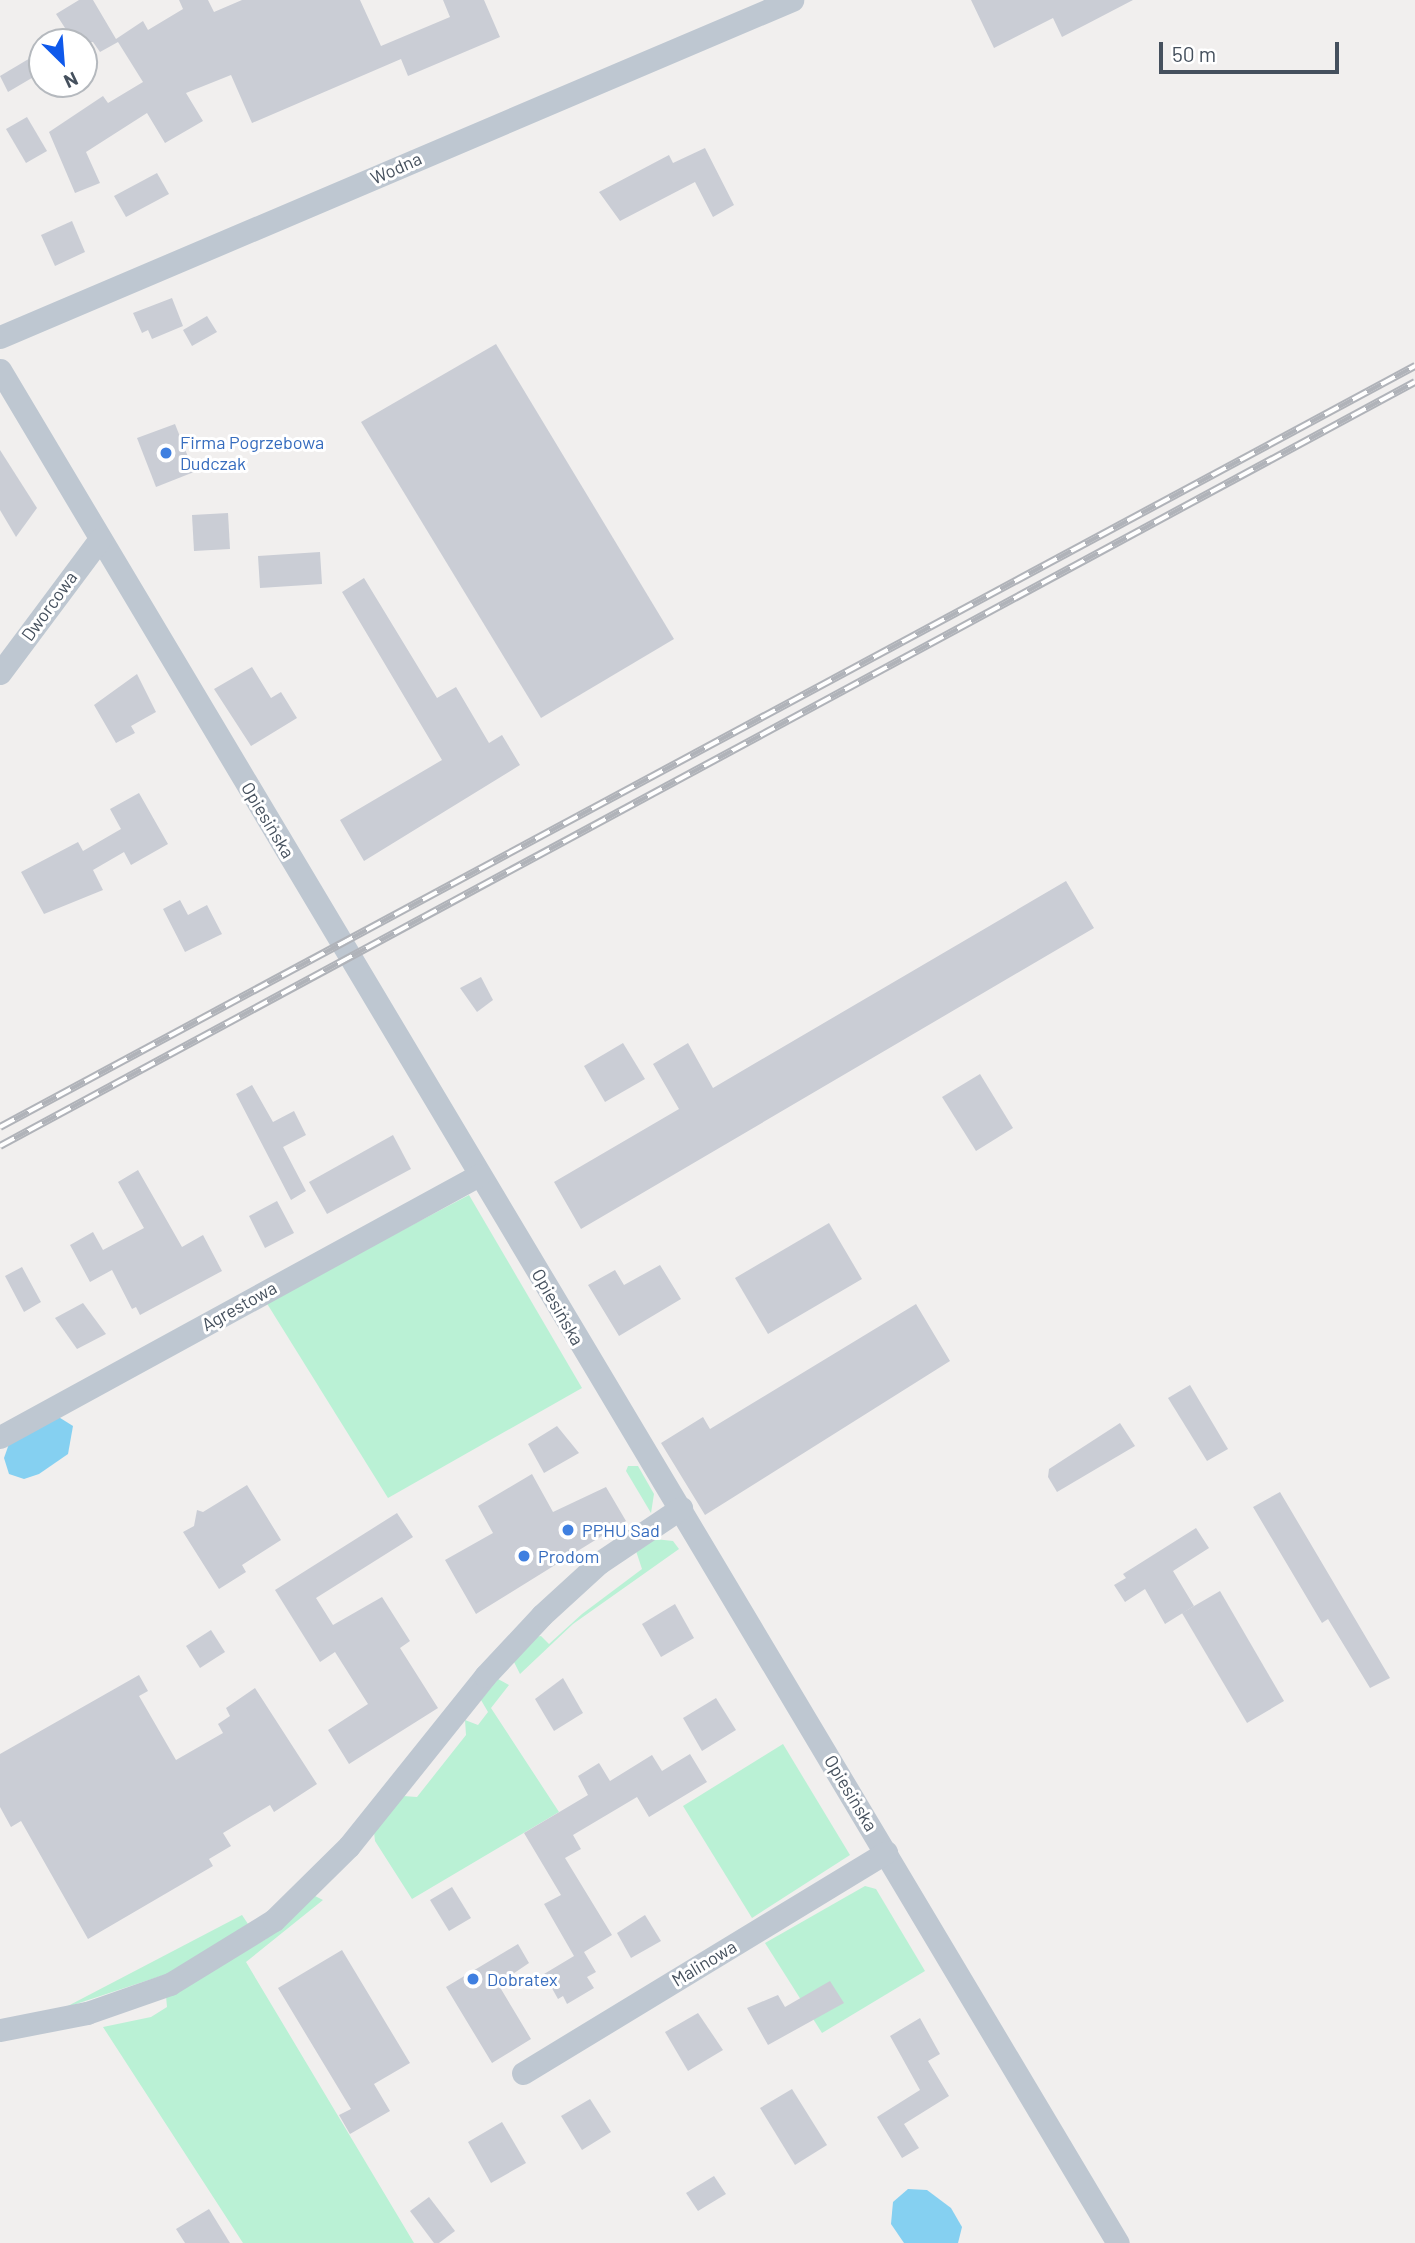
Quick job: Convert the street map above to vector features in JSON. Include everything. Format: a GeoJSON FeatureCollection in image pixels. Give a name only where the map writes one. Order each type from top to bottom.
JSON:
{"type":"FeatureCollection","features":[{"type":"Feature","properties":{"kind":"street","name":"Wodna"},"geometry":{"type":"LineString","coordinates":[[0,337],[792,0]]}},
{"type":"Feature","properties":{"kind":"street","name":"Opiesińska"},"geometry":{"type":"LineString","coordinates":[[0,370],[1118,2243]]}},
{"type":"Feature","properties":{"kind":"street","name":"Dworcowa"},"geometry":{"type":"LineString","coordinates":[[0,673],[100,539]]}},
{"type":"Feature","properties":{"kind":"street","name":"Agrestowa"},"geometry":{"type":"LineString","coordinates":[[0,1437],[479,1175]]}},
{"type":"Feature","properties":{"kind":"street"},"geometry":{"type":"LineString","coordinates":[[0,2031],[88,2013],[170,1984],[274,1920],[349,1846],[485,1676],[542,1615],[599,1563],[681,1507]]}},
{"type":"Feature","properties":{"kind":"street","name":"Malinowa"},"geometry":{"type":"LineString","coordinates":[[523,2073],[886,1852]]}},
{"type":"Feature","properties":{"kind":"green space"},"geometry":{"type":"Polygon","coordinates":[[[469,1195],[582,1388],[388,1498],[266,1302],[469,1195]]]}},
{"type":"Feature","properties":{"kind":"green space"},"geometry":{"type":"Polygon","coordinates":[[[628,1466],[638,1466],[654,1494],[651,1513],[626,1471],[628,1466]]]}},
{"type":"Feature","properties":{"kind":"green space"},"geometry":{"type":"Polygon","coordinates":[[[655,1539],[673,1541],[679,1549],[573,1624],[520,1674],[513,1660],[533,1637],[541,1636],[549,1644],[582,1614],[642,1569],[636,1551],[655,1539]]]}},
{"type":"Feature","properties":{"kind":"green space"},"geometry":{"type":"Polygon","coordinates":[[[498,1679],[509,1685],[491,1708],[559,1812],[412,1899],[375,1841],[374,1832],[403,1796],[417,1797],[466,1735],[465,1720],[478,1725],[488,1712],[481,1700],[498,1679]]]}},
{"type":"Feature","properties":{"kind":"green space"},"geometry":{"type":"Polygon","coordinates":[[[783,1744],[850,1855],[752,1918],[683,1806],[783,1744]]]}},
{"type":"Feature","properties":{"kind":"green space"},"geometry":{"type":"Polygon","coordinates":[[[865,1886],[876,1889],[925,1971],[822,2033],[765,1943],[865,1886]]]}},
{"type":"Feature","properties":{"kind":"green space"},"geometry":{"type":"Polygon","coordinates":[[[315,1896],[323,1900],[246,1962],[414,2243],[243,2243],[103,2027],[151,2017],[167,2007],[166,1996],[266,1939],[315,1896]]]}},
{"type":"Feature","properties":{"kind":"green space"},"geometry":{"type":"Polygon","coordinates":[[[242,1915],[248,1924],[179,1970],[64,2008],[242,1915]]]}},
{"type":"Feature","properties":{"kind":"water"},"geometry":{"type":"Polygon","coordinates":[[[57,1416],[73,1426],[68,1454],[39,1474],[24,1479],[9,1474],[4,1458],[10,1441],[57,1416]]]}},
{"type":"Feature","properties":{"kind":"water"},"geometry":{"type":"Polygon","coordinates":[[[908,2189],[927,2190],[951,2208],[962,2227],[958,2243],[904,2243],[891,2224],[893,2202],[908,2189]]]}},
{"type":"Feature","properties":{"kind":"building"},"geometry":{"type":"Polygon","coordinates":[[[79,0],[93,0],[116,39],[143,21],[148,30],[183,9],[179,0],[208,0],[214,12],[242,0],[360,0],[381,46],[450,17],[443,0],[484,0],[500,37],[408,76],[401,59],[252,123],[231,75],[186,93],[203,121],[165,143],[147,113],[86,152],[100,183],[75,193],[49,132],[103,96],[108,103],[143,82],[118,42],[100,52],[98,28],[65,28],[56,14],[79,0]]]}},
{"type":"Feature","properties":{"kind":"building"},"geometry":{"type":"Polygon","coordinates":[[[971,0],[1133,0],[1062,37],[1053,18],[994,48],[971,0]]]}},
{"type":"Feature","properties":{"kind":"building"},"geometry":{"type":"Polygon","coordinates":[[[28,59],[28,80],[8,92],[0,76],[28,59]]]}},
{"type":"Feature","properties":{"kind":"building"},"geometry":{"type":"Polygon","coordinates":[[[27,117],[47,151],[26,163],[6,129],[27,117]]]}},
{"type":"Feature","properties":{"kind":"building"},"geometry":{"type":"Polygon","coordinates":[[[705,148],[734,205],[713,217],[695,182],[620,221],[599,192],[669,155],[673,163],[705,148]]]}},
{"type":"Feature","properties":{"kind":"building"},"geometry":{"type":"Polygon","coordinates":[[[157,173],[169,194],[126,217],[114,196],[157,173]]]}},
{"type":"Feature","properties":{"kind":"building"},"geometry":{"type":"Polygon","coordinates":[[[72,221],[85,252],[55,266],[41,235],[72,221]]]}},
{"type":"Feature","properties":{"kind":"building"},"geometry":{"type":"Polygon","coordinates":[[[172,298],[183,326],[152,339],[148,330],[142,333],[133,313],[172,298]]]}},
{"type":"Feature","properties":{"kind":"building"},"geometry":{"type":"Polygon","coordinates":[[[207,316],[217,332],[192,346],[183,330],[207,316]]]}},
{"type":"Feature","properties":{"kind":"building"},"geometry":{"type":"Polygon","coordinates":[[[496,344],[674,639],[541,718],[361,422],[496,344]]]}},
{"type":"Feature","properties":{"kind":"building"},"geometry":{"type":"Polygon","coordinates":[[[175,424],[194,472],[156,487],[137,438],[175,424]]]}},
{"type":"Feature","properties":{"kind":"building"},"geometry":{"type":"Polygon","coordinates":[[[0,450],[37,508],[16,537],[0,510],[0,450]]]}},
{"type":"Feature","properties":{"kind":"building"},"geometry":{"type":"Polygon","coordinates":[[[228,513],[230,549],[194,551],[192,515],[228,513]]]}},
{"type":"Feature","properties":{"kind":"building"},"geometry":{"type":"Polygon","coordinates":[[[320,552],[322,584],[260,588],[258,556],[320,552]]]}},
{"type":"Feature","properties":{"kind":"building"},"geometry":{"type":"Polygon","coordinates":[[[364,578],[437,698],[456,687],[489,743],[502,735],[520,765],[364,861],[340,820],[442,760],[342,592],[364,578]]]}},
{"type":"Feature","properties":{"kind":"building"},"geometry":{"type":"Polygon","coordinates":[[[252,667],[271,698],[281,692],[297,718],[251,746],[214,689],[252,667]]]}},
{"type":"Feature","properties":{"kind":"building"},"geometry":{"type":"Polygon","coordinates":[[[137,674],[156,712],[131,726],[135,733],[116,743],[94,705],[137,674]]]}},
{"type":"Feature","properties":{"kind":"building"},"geometry":{"type":"Polygon","coordinates":[[[139,793],[168,844],[131,865],[124,852],[93,870],[103,890],[44,914],[21,872],[78,842],[83,851],[121,829],[110,809],[139,793]]]}},
{"type":"Feature","properties":{"kind":"building"},"geometry":{"type":"Polygon","coordinates":[[[1066,881],[1094,928],[581,1229],[554,1182],[679,1109],[653,1064],[688,1043],[713,1088],[1066,881]]]}},
{"type":"Feature","properties":{"kind":"building"},"geometry":{"type":"Polygon","coordinates":[[[180,900],[188,915],[207,905],[222,934],[185,952],[163,909],[180,900]]]}},
{"type":"Feature","properties":{"kind":"building"},"geometry":{"type":"Polygon","coordinates":[[[481,977],[493,1000],[477,1012],[460,988],[481,977]]]}},
{"type":"Feature","properties":{"kind":"building"},"geometry":{"type":"Polygon","coordinates":[[[623,1043],[645,1079],[605,1102],[584,1066],[623,1043]]]}},
{"type":"Feature","properties":{"kind":"building"},"geometry":{"type":"Polygon","coordinates":[[[980,1074],[1013,1128],[976,1151],[942,1097],[980,1074]]]}},
{"type":"Feature","properties":{"kind":"building"},"geometry":{"type":"Polygon","coordinates":[[[252,1085],[273,1122],[294,1111],[306,1135],[283,1147],[306,1191],[291,1200],[236,1094],[252,1085]]]}},
{"type":"Feature","properties":{"kind":"building"},"geometry":{"type":"Polygon","coordinates":[[[393,1135],[411,1169],[327,1214],[309,1182],[393,1135]]]}},
{"type":"Feature","properties":{"kind":"building"},"geometry":{"type":"Polygon","coordinates":[[[138,1170],[182,1247],[203,1235],[222,1271],[140,1315],[136,1307],[132,1309],[112,1270],[90,1282],[70,1245],[93,1232],[103,1250],[144,1228],[118,1182],[138,1170]]]}},
{"type":"Feature","properties":{"kind":"building"},"geometry":{"type":"Polygon","coordinates":[[[277,1201],[294,1233],[265,1248],[249,1216],[277,1201]]]}},
{"type":"Feature","properties":{"kind":"building"},"geometry":{"type":"Polygon","coordinates":[[[829,1223],[862,1279],[768,1334],[735,1278],[829,1223]]]}},
{"type":"Feature","properties":{"kind":"building"},"geometry":{"type":"Polygon","coordinates":[[[660,1265],[681,1299],[619,1336],[588,1285],[615,1270],[624,1285],[660,1265]]]}},
{"type":"Feature","properties":{"kind":"building"},"geometry":{"type":"Polygon","coordinates":[[[22,1267],[41,1302],[24,1312],[5,1276],[22,1267]]]}},
{"type":"Feature","properties":{"kind":"building"},"geometry":{"type":"Polygon","coordinates":[[[83,1303],[106,1334],[77,1349],[55,1318],[83,1303]]]}},
{"type":"Feature","properties":{"kind":"building"},"geometry":{"type":"Polygon","coordinates":[[[916,1304],[950,1361],[705,1515],[661,1443],[703,1417],[710,1429],[916,1304]]]}},
{"type":"Feature","properties":{"kind":"building"},"geometry":{"type":"Polygon","coordinates":[[[1190,1385],[1228,1449],[1207,1461],[1168,1398],[1190,1385]]]}},
{"type":"Feature","properties":{"kind":"building"},"geometry":{"type":"Polygon","coordinates":[[[1120,1423],[1135,1446],[1057,1492],[1048,1477],[1049,1469],[1120,1423]]]}},
{"type":"Feature","properties":{"kind":"building"},"geometry":{"type":"Polygon","coordinates":[[[557,1426],[579,1453],[544,1473],[528,1444],[557,1426]]]}},
{"type":"Feature","properties":{"kind":"building"},"geometry":{"type":"Polygon","coordinates":[[[532,1474],[553,1512],[606,1487],[626,1521],[476,1614],[445,1560],[493,1533],[478,1506],[532,1474]]]}},
{"type":"Feature","properties":{"kind":"building"},"geometry":{"type":"Polygon","coordinates":[[[247,1485],[281,1540],[242,1565],[246,1572],[219,1589],[183,1532],[194,1526],[197,1510],[203,1512],[247,1485]]]}},
{"type":"Feature","properties":{"kind":"building"},"geometry":{"type":"Polygon","coordinates":[[[1280,1492],[1390,1678],[1370,1688],[1328,1619],[1322,1623],[1253,1507],[1280,1492]]]}},
{"type":"Feature","properties":{"kind":"building"},"geometry":{"type":"Polygon","coordinates":[[[397,1513],[413,1537],[316,1598],[333,1625],[382,1597],[410,1641],[400,1648],[438,1708],[349,1764],[328,1730],[368,1704],[335,1652],[320,1662],[275,1590],[397,1513]]]}},
{"type":"Feature","properties":{"kind":"building"},"geometry":{"type":"Polygon","coordinates":[[[1196,1528],[1209,1548],[1173,1571],[1194,1606],[1165,1624],[1145,1589],[1125,1602],[1114,1585],[1126,1578],[1123,1574],[1196,1528]]]}},
{"type":"Feature","properties":{"kind":"building"},"geometry":{"type":"Polygon","coordinates":[[[1220,1591],[1284,1701],[1247,1723],[1182,1613],[1220,1591]]]}},
{"type":"Feature","properties":{"kind":"building"},"geometry":{"type":"Polygon","coordinates":[[[675,1604],[694,1638],[661,1657],[642,1624],[675,1604]]]}},
{"type":"Feature","properties":{"kind":"building"},"geometry":{"type":"Polygon","coordinates":[[[211,1630],[225,1652],[200,1668],[186,1646],[211,1630]]]}},
{"type":"Feature","properties":{"kind":"building"},"geometry":{"type":"Polygon","coordinates":[[[139,1675],[148,1691],[139,1696],[176,1760],[223,1733],[218,1724],[230,1716],[226,1708],[255,1688],[317,1784],[274,1812],[270,1805],[223,1833],[231,1846],[209,1859],[213,1866],[88,1939],[21,1821],[11,1827],[0,1807],[0,1754],[139,1675]]]}},
{"type":"Feature","properties":{"kind":"building"},"geometry":{"type":"Polygon","coordinates":[[[563,1678],[583,1713],[554,1731],[535,1699],[563,1678]]]}},
{"type":"Feature","properties":{"kind":"building"},"geometry":{"type":"Polygon","coordinates":[[[716,1698],[736,1730],[702,1751],[683,1718],[716,1698]]]}},
{"type":"Feature","properties":{"kind":"building"},"geometry":{"type":"Polygon","coordinates":[[[690,1754],[707,1782],[649,1817],[637,1797],[573,1835],[581,1849],[565,1858],[612,1935],[584,1952],[596,1972],[587,1977],[594,1988],[567,2004],[563,1996],[558,1999],[544,1974],[574,1956],[544,1904],[561,1895],[524,1833],[588,1795],[578,1776],[599,1763],[610,1781],[652,1755],[662,1771],[690,1754]]]}},
{"type":"Feature","properties":{"kind":"building"},"geometry":{"type":"Polygon","coordinates":[[[452,1887],[471,1918],[449,1931],[430,1900],[452,1887]]]}},
{"type":"Feature","properties":{"kind":"building"},"geometry":{"type":"Polygon","coordinates":[[[645,1915],[661,1941],[631,1958],[617,1933],[645,1915]]]}},
{"type":"Feature","properties":{"kind":"building"},"geometry":{"type":"Polygon","coordinates":[[[518,1944],[529,1963],[498,1984],[531,2039],[492,2063],[446,1987],[518,1944]]]}},
{"type":"Feature","properties":{"kind":"building"},"geometry":{"type":"Polygon","coordinates":[[[342,1950],[410,2063],[374,2084],[390,2111],[350,2134],[339,2115],[351,2109],[278,1988],[342,1950]]]}},
{"type":"Feature","properties":{"kind":"building"},"geometry":{"type":"Polygon","coordinates":[[[830,1981],[844,2003],[768,2045],[747,2008],[778,1995],[785,2007],[830,1981]]]}},
{"type":"Feature","properties":{"kind":"building"},"geometry":{"type":"Polygon","coordinates":[[[698,2013],[723,2050],[688,2071],[665,2032],[698,2013]]]}},
{"type":"Feature","properties":{"kind":"building"},"geometry":{"type":"Polygon","coordinates":[[[920,2018],[940,2054],[928,2061],[949,2096],[904,2124],[919,2148],[902,2158],[877,2117],[920,2090],[890,2036],[920,2018]]]}},
{"type":"Feature","properties":{"kind":"building"},"geometry":{"type":"Polygon","coordinates":[[[792,2089],[827,2145],[795,2165],[760,2108],[792,2089]]]}},
{"type":"Feature","properties":{"kind":"building"},"geometry":{"type":"Polygon","coordinates":[[[590,2099],[611,2132],[582,2150],[561,2116],[590,2099]]]}},
{"type":"Feature","properties":{"kind":"building"},"geometry":{"type":"Polygon","coordinates":[[[502,2122],[526,2163],[491,2183],[468,2142],[502,2122]]]}},
{"type":"Feature","properties":{"kind":"building"},"geometry":{"type":"Polygon","coordinates":[[[714,2176],[726,2194],[698,2211],[686,2193],[714,2176]]]}},
{"type":"Feature","properties":{"kind":"building"},"geometry":{"type":"Polygon","coordinates":[[[429,2197],[455,2231],[439,2243],[434,2243],[410,2211],[429,2197]]]}},
{"type":"Feature","properties":{"kind":"building"},"geometry":{"type":"Polygon","coordinates":[[[209,2209],[230,2243],[185,2243],[176,2229],[209,2209]]]}},
{"type":"Feature","properties":{"kind":"railway"},"geometry":{"type":"LineString","coordinates":[[0,1127],[1415,366]]}},
{"type":"Feature","properties":{"kind":"railway"},"geometry":{"type":"LineString","coordinates":[[0,1146],[1415,382]]}},
{"type":"Feature","properties":{"kind":"place","name":"Firma Pogrzebowa Dudczak"},"geometry":{"type":"Point","coordinates":[166,453]}},
{"type":"Feature","properties":{"kind":"place","name":"PPHU Sad"},"geometry":{"type":"Point","coordinates":[568,1530]}},
{"type":"Feature","properties":{"kind":"place","name":"Prodom"},"geometry":{"type":"Point","coordinates":[524,1556]}},
{"type":"Feature","properties":{"kind":"place","name":"Dobratex"},"geometry":{"type":"Point","coordinates":[473,1979]}}]}
